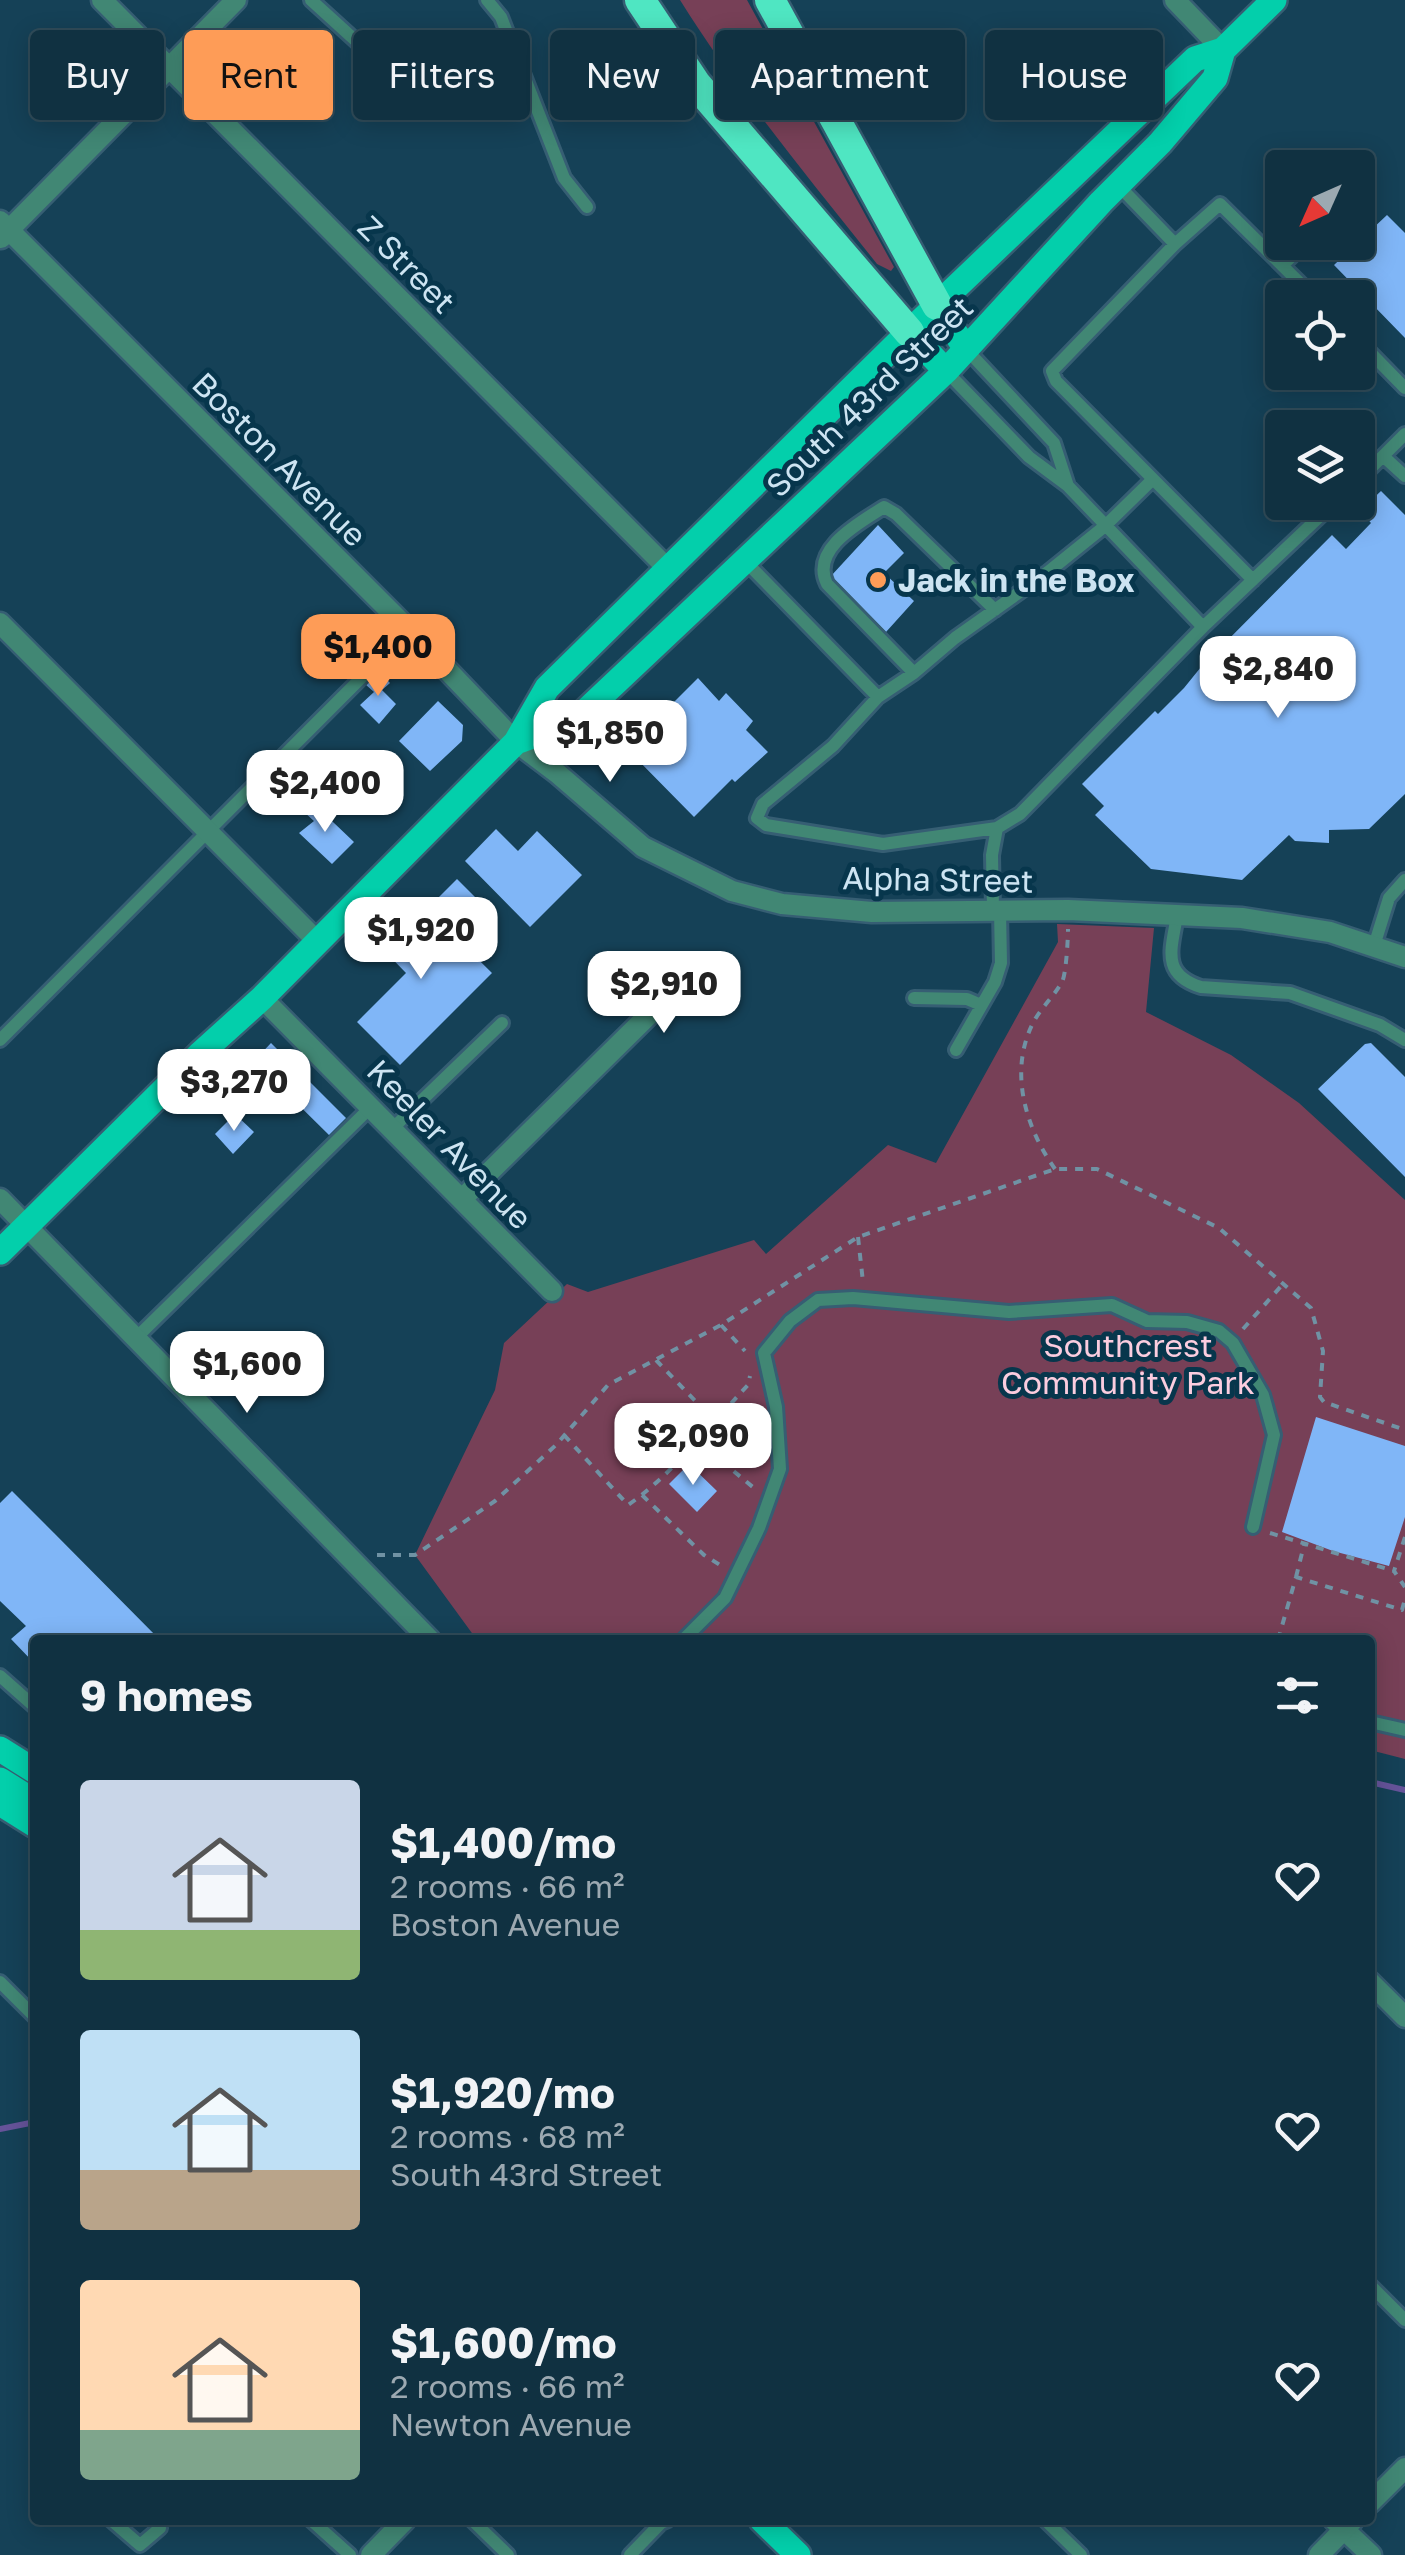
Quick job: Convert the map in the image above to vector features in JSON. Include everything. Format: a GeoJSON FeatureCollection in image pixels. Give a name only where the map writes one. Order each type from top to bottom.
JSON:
{"type":"FeatureCollection","features":[{"type":"Feature","properties":{"kind":"highway"},"geometry":{"type":"LineString","coordinates":[[640,0],[696,84],[910,332]]}},
{"type":"Feature","properties":{"kind":"highway"},"geometry":{"type":"LineString","coordinates":[[770,0],[937,305]]}},
{"type":"Feature","properties":{"kind":"main road","name":"South 43rd Street"},"geometry":{"type":"LineString","coordinates":[[0,1252],[200,1053],[262,998],[516,742],[546,688],[1195,58],[1223,50],[1274,0]]}},
{"type":"Feature","properties":{"kind":"main road","name":"South 43rd Street"},"geometry":{"type":"LineString","coordinates":[[516,742],[576,720],[946,371],[1160,142],[1215,78],[1223,50]]}},
{"type":"Feature","properties":{"kind":"main road"},"geometry":{"type":"LineString","coordinates":[[937,305],[966,349]]}},
{"type":"Feature","properties":{"kind":"main road"},"geometry":{"type":"LineString","coordinates":[[910,332],[946,371]]}},
{"type":"Feature","properties":{"kind":"main road"},"geometry":{"type":"LineString","coordinates":[[0,1749],[30,1768]]}},
{"type":"Feature","properties":{"kind":"main road"},"geometry":{"type":"LineString","coordinates":[[0,1780],[30,1799]]}},
{"type":"Feature","properties":{"kind":"main road"},"geometry":{"type":"LineString","coordinates":[[0,1803],[30,1822]]}},
{"type":"Feature","properties":{"kind":"main road"},"geometry":{"type":"LineString","coordinates":[[767,2525],[798,2555]]}},
{"type":"Feature","properties":{"kind":"street","name":"Z Street"},"geometry":{"type":"LineString","coordinates":[[102,0],[669,570]]}},
{"type":"Feature","properties":{"kind":"street"},"geometry":{"type":"LineString","coordinates":[[3,230],[236,0]]}},
{"type":"Feature","properties":{"kind":"street"},"geometry":{"type":"LineString","coordinates":[[1175,0],[1223,50]]}},
{"type":"Feature","properties":{"kind":"street","name":"Boston Avenue"},"geometry":{"type":"LineString","coordinates":[[3,230],[409,630],[516,742]]}},
{"type":"Feature","properties":{"kind":"street"},"geometry":{"type":"LineString","coordinates":[[0,623],[316,940]]}},
{"type":"Feature","properties":{"kind":"street","name":"Alpha Street"},"geometry":{"type":"LineString","coordinates":[[516,742],[558,772],[643,847],[732,891],[782,904],[872,912],[1068,910],[1242,918],[1330,932],[1405,957]]}},
{"type":"Feature","properties":{"kind":"street"},"geometry":{"type":"LineString","coordinates":[[462,1199],[669,995],[699,981]]}},
{"type":"Feature","properties":{"kind":"street","name":"Keeler Avenue"},"geometry":{"type":"LineString","coordinates":[[262,998],[552,1290]]}},
{"type":"Feature","properties":{"kind":"street"},"geometry":{"type":"LineString","coordinates":[[0,1199],[425,1635]]}},
{"type":"Feature","properties":{"kind":"street"},"geometry":{"type":"LineString","coordinates":[[1375,1987],[1405,2017]]}},
{"type":"Feature","properties":{"kind":"street"},"geometry":{"type":"LineString","coordinates":[[1375,2498],[1405,2468]]}},
{"type":"Feature","properties":{"kind":"street"},"geometry":{"type":"LineString","coordinates":[[371,2555],[400,2525]]}},
{"type":"Feature","properties":{"kind":"street"},"geometry":{"type":"LineString","coordinates":[[1319,2555],[1342,2525]]}},
{"type":"Feature","properties":{"kind":"street"},"geometry":{"type":"LineString","coordinates":[[1346,2525],[1371,2555]]}},
{"type":"Feature","properties":{"kind":"lane"},"geometry":{"type":"LineString","coordinates":[[311,0],[353,38]]}},
{"type":"Feature","properties":{"kind":"lane"},"geometry":{"type":"LineString","coordinates":[[487,0],[501,17],[564,178],[587,207]]}},
{"type":"Feature","properties":{"kind":"lane"},"geometry":{"type":"LineString","coordinates":[[1118,184],[1174,244]]}},
{"type":"Feature","properties":{"kind":"lane"},"geometry":{"type":"LineString","coordinates":[[1253,580],[1056,381],[1052,371],[1174,244],[1220,204],[1298,280]]}},
{"type":"Feature","properties":{"kind":"lane"},"geometry":{"type":"LineString","coordinates":[[1283,265],[1288,260]]}},
{"type":"Feature","properties":{"kind":"lane"},"geometry":{"type":"LineString","coordinates":[[966,349],[1054,443],[1068,486]]}},
{"type":"Feature","properties":{"kind":"lane"},"geometry":{"type":"LineString","coordinates":[[1375,357],[1405,388]]}},
{"type":"Feature","properties":{"kind":"lane"},"geometry":{"type":"LineString","coordinates":[[946,371],[1028,457],[1068,486],[1203,627]]}},
{"type":"Feature","properties":{"kind":"lane"},"geometry":{"type":"LineString","coordinates":[[1375,464],[1405,434]]}},
{"type":"Feature","properties":{"kind":"lane"},"geometry":{"type":"LineString","coordinates":[[1383,456],[1405,476]]}},
{"type":"Feature","properties":{"kind":"lane"},"geometry":{"type":"LineString","coordinates":[[1152,480],[1105,526],[878,697],[833,746],[763,804],[757,818],[766,825],[884,844],[996,828],[1020,814],[1203,627],[1316,520]]}},
{"type":"Feature","properties":{"kind":"lane"},"geometry":{"type":"LineString","coordinates":[[914,673],[827,584],[823,575],[822,564],[828,552],[860,522],[884,507],[896,514],[994,610]]}},
{"type":"Feature","properties":{"kind":"lane"},"geometry":{"type":"LineString","coordinates":[[745,561],[878,697]]}},
{"type":"Feature","properties":{"kind":"lane"},"geometry":{"type":"LineString","coordinates":[[0,1040],[409,630]]}},
{"type":"Feature","properties":{"kind":"lane"},"geometry":{"type":"LineString","coordinates":[[956,1050],[1001,963],[992,855],[996,828]]}},
{"type":"Feature","properties":{"kind":"lane"},"geometry":{"type":"LineString","coordinates":[[1374,946],[1390,898],[1405,880]]}},
{"type":"Feature","properties":{"kind":"lane"},"geometry":{"type":"LineString","coordinates":[[1178,916],[1170,959],[1188,983],[1290,993],[1380,1025],[1405,1040]]}},
{"type":"Feature","properties":{"kind":"lane"},"geometry":{"type":"LineString","coordinates":[[914,998],[967,998],[982,1005]]}},
{"type":"Feature","properties":{"kind":"lane"},"geometry":{"type":"LineString","coordinates":[[392,1128],[502,1023]]}},
{"type":"Feature","properties":{"kind":"lane"},"geometry":{"type":"LineString","coordinates":[[136,1338],[372,1106]]}},
{"type":"Feature","properties":{"kind":"lane"},"geometry":{"type":"LineString","coordinates":[[687,1635],[726,1598],[780,1469],[776,1407],[764,1353],[790,1321],[818,1300],[864,1299],[1009,1312],[1112,1306],[1147,1321],[1187,1322],[1219,1331],[1232,1342],[1264,1395],[1274,1435],[1253,1526]]}},
{"type":"Feature","properties":{"kind":"lane"},"geometry":{"type":"LineString","coordinates":[[0,1676],[30,1703]]}},
{"type":"Feature","properties":{"kind":"lane"},"geometry":{"type":"LineString","coordinates":[[1375,1723],[1405,1730]]}},
{"type":"Feature","properties":{"kind":"lane"},"geometry":{"type":"LineString","coordinates":[[0,1982],[30,2012]]}},
{"type":"Feature","properties":{"kind":"lane"},"geometry":{"type":"LineString","coordinates":[[1375,2291],[1405,2320]]}},
{"type":"Feature","properties":{"kind":"lane"},"geometry":{"type":"LineString","coordinates":[[117,2525],[140,2546],[160,2528]]}},
{"type":"Feature","properties":{"kind":"lane"},"geometry":{"type":"LineString","coordinates":[[317,2525],[350,2555]]}},
{"type":"Feature","properties":{"kind":"lane"},"geometry":{"type":"LineString","coordinates":[[477,2525],[508,2555]]}},
{"type":"Feature","properties":{"kind":"lane"},"geometry":{"type":"LineString","coordinates":[[630,2555],[659,2525]]}},
{"type":"Feature","properties":{"kind":"lane"},"geometry":{"type":"LineString","coordinates":[[1050,2525],[1081,2555]]}},
{"type":"Feature","properties":{"kind":"path"},"geometry":{"type":"LineString","coordinates":[[1055,1169],[1038,1145],[1024,1104],[1022,1054],[1034,1021],[1066,971],[1068,910]]}},
{"type":"Feature","properties":{"kind":"path"},"geometry":{"type":"LineString","coordinates":[[347,1556],[415,1555],[496,1501],[564,1435],[608,1384],[721,1325],[858,1237],[1055,1169],[1098,1169],[1219,1228],[1311,1308],[1323,1351],[1320,1397],[1324,1402],[1405,1430]]}},
{"type":"Feature","properties":{"kind":"path"},"geometry":{"type":"LineString","coordinates":[[858,1237],[864,1299]]}},
{"type":"Feature","properties":{"kind":"path"},"geometry":{"type":"LineString","coordinates":[[1232,1342],[1283,1284]]}},
{"type":"Feature","properties":{"kind":"path"},"geometry":{"type":"LineString","coordinates":[[721,1325],[754,1359]]}},
{"type":"Feature","properties":{"kind":"path"},"geometry":{"type":"LineString","coordinates":[[655,1360],[700,1406],[702,1446],[769,1500]]}},
{"type":"Feature","properties":{"kind":"path"},"geometry":{"type":"LineString","coordinates":[[564,1435],[628,1505],[642,1496],[748,1384],[751,1372]]}},
{"type":"Feature","properties":{"kind":"path"},"geometry":{"type":"LineString","coordinates":[[642,1496],[704,1556],[737,1575]]}},
{"type":"Feature","properties":{"kind":"path"},"geometry":{"type":"LineString","coordinates":[[1253,1526],[1394,1571],[1405,1587]]}},
{"type":"Feature","properties":{"kind":"path"},"geometry":{"type":"LineString","coordinates":[[1394,1571],[1405,1537]]}},
{"type":"Feature","properties":{"kind":"path"},"geometry":{"type":"LineString","coordinates":[[1279,1635],[1304,1545]]}},
{"type":"Feature","properties":{"kind":"path"},"geometry":{"type":"LineString","coordinates":[[1296,1577],[1402,1610],[1405,1599]]}},
{"type":"Feature","properties":{"kind":"green space"},"geometry":{"type":"Polygon","coordinates":[[[680,0],[747,0],[764,30],[715,30],[715,52],[680,0]]]}},
{"type":"Feature","properties":{"kind":"green space"},"geometry":{"type":"Polygon","coordinates":[[[765,120],[813,120],[894,267],[891,271],[877,264],[765,120]]]}},
{"type":"Feature","properties":{"kind":"green space","name":"Southcrest Community Park"},"geometry":{"type":"Polygon","coordinates":[[[1057,924],[1154,928],[1146,1012],[1231,1055],[1299,1103],[1405,1200],[1405,1759],[1375,1751],[1375,1635],[473,1635],[415,1555],[495,1390],[504,1343],[567,1284],[588,1292],[754,1240],[766,1254],[888,1145],[936,1163],[1058,942],[1057,924]]]}},
{"type":"Feature","properties":{"kind":"building"},"geometry":{"type":"Polygon","coordinates":[[[1387,215],[1405,233],[1405,338],[1375,307],[1375,280],[1349,280],[1334,265],[1339,260],[1375,260],[1375,226],[1387,215]]]}},
{"type":"Feature","properties":{"kind":"building"},"geometry":{"type":"Polygon","coordinates":[[[1381,491],[1405,515],[1405,794],[1369,829],[1329,830],[1329,843],[1295,841],[1289,835],[1242,880],[1151,869],[1095,815],[1104,806],[1082,784],[1155,711],[1158,714],[1332,535],[1346,549],[1371,523],[1368,520],[1375,520],[1375,497],[1381,491]]]}},
{"type":"Feature","properties":{"kind":"building"},"geometry":{"type":"Polygon","coordinates":[[[878,525],[904,553],[884,573],[914,601],[886,632],[831,576],[878,525]]]}},
{"type":"Feature","properties":{"kind":"building"},"geometry":{"type":"Polygon","coordinates":[[[379,671],[390,683],[382,690],[396,704],[379,724],[360,705],[374,692],[365,684],[379,671]]]}},
{"type":"Feature","properties":{"kind":"building"},"geometry":{"type":"Polygon","coordinates":[[[698,678],[719,701],[726,693],[753,721],[746,730],[768,752],[735,782],[732,779],[694,817],[630,752],[698,678]]]}},
{"type":"Feature","properties":{"kind":"building"},"geometry":{"type":"Polygon","coordinates":[[[438,701],[463,725],[462,741],[430,771],[399,741],[438,701]]]}},
{"type":"Feature","properties":{"kind":"building"},"geometry":{"type":"Polygon","coordinates":[[[313,803],[354,842],[332,864],[299,833],[314,821],[304,812],[313,803]]]}},
{"type":"Feature","properties":{"kind":"building"},"geometry":{"type":"Polygon","coordinates":[[[496,829],[518,851],[537,831],[582,875],[530,927],[465,861],[496,829]]]}},
{"type":"Feature","properties":{"kind":"building"},"geometry":{"type":"Polygon","coordinates":[[[457,879],[484,906],[464,928],[436,900],[457,879]]]}},
{"type":"Feature","properties":{"kind":"building"},"geometry":{"type":"Polygon","coordinates":[[[417,899],[492,973],[400,1065],[357,1022],[406,973],[375,941],[417,899]]]}},
{"type":"Feature","properties":{"kind":"building"},"geometry":{"type":"Polygon","coordinates":[[[271,1043],[346,1118],[329,1135],[254,1061],[271,1043]]]}},
{"type":"Feature","properties":{"kind":"building"},"geometry":{"type":"Polygon","coordinates":[[[1371,1043],[1405,1077],[1405,1177],[1318,1089],[1365,1044],[1371,1043]]]}},
{"type":"Feature","properties":{"kind":"building"},"geometry":{"type":"Polygon","coordinates":[[[235,1114],[254,1132],[233,1154],[215,1134],[235,1114]]]}},
{"type":"Feature","properties":{"kind":"building"},"geometry":{"type":"Polygon","coordinates":[[[1316,1417],[1405,1446],[1405,1517],[1389,1566],[1282,1532],[1316,1417]]]}},
{"type":"Feature","properties":{"kind":"building"},"geometry":{"type":"Polygon","coordinates":[[[689,1464],[717,1491],[697,1512],[669,1484],[689,1464]]]}},
{"type":"Feature","properties":{"kind":"building"},"geometry":{"type":"Polygon","coordinates":[[[12,1491],[155,1635],[30,1635],[30,1659],[11,1639],[26,1626],[0,1601],[0,1503],[12,1491]]]}},
{"type":"Feature","properties":{"kind":"waterway"},"geometry":{"type":"LineString","coordinates":[[1375,1783],[1405,1790]]}},
{"type":"Feature","properties":{"kind":"waterway"},"geometry":{"type":"LineString","coordinates":[[0,2129],[30,2123]]}},
{"type":"Feature","properties":{"kind":"place","name":"Jack in the Box"},"geometry":{"type":"Point","coordinates":[878,580]}}]}
